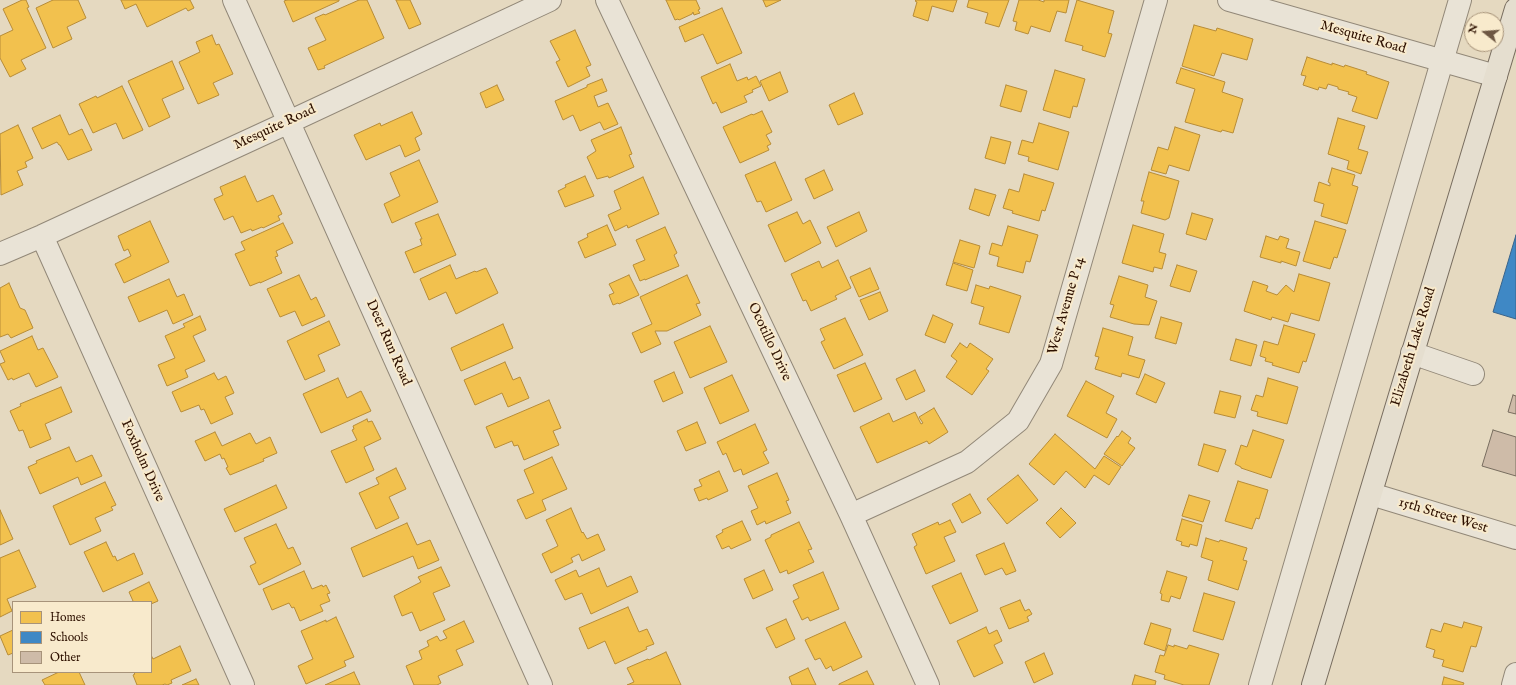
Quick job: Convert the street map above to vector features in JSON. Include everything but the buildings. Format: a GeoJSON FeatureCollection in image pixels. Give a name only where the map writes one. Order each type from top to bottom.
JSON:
{"type":"FeatureCollection","features":[{"type":"Feature","properties":{"kind":"main road","name":"Elizabeth Lake Road"},"geometry":{"type":"LineString","coordinates":[[1313,685],[1516,9]]}},
{"type":"Feature","properties":{"kind":"street","name":"Deer Run Road"},"geometry":{"type":"LineString","coordinates":[[234,0],[541,685]]}},
{"type":"Feature","properties":{"kind":"street","name":"Mesquite Road"},"geometry":{"type":"LineString","coordinates":[[0,254],[289,122],[550,0]]}},
{"type":"Feature","properties":{"kind":"street","name":"Ocotillo Drive"},"geometry":{"type":"LineString","coordinates":[[607,0],[851,515],[928,685]]}},
{"type":"Feature","properties":{"kind":"street","name":"West Avenue P 14"},"geometry":{"type":"LineString","coordinates":[[851,515],[967,462],[1018,421],[1051,364],[1156,0]]}},
{"type":"Feature","properties":{"kind":"street","name":"Mesquite Road"},"geometry":{"type":"LineString","coordinates":[[1229,0],[1496,76]]}},
{"type":"Feature","properties":{"kind":"street"},"geometry":{"type":"LineString","coordinates":[[1260,685],[1460,0]]}},
{"type":"Feature","properties":{"kind":"street","name":"Foxholm Drive"},"geometry":{"type":"LineString","coordinates":[[42,236],[243,685]]}},
{"type":"Feature","properties":{"kind":"street"},"geometry":{"type":"LineString","coordinates":[[1412,353],[1473,374]]}},
{"type":"Feature","properties":{"kind":"street","name":"15th Street West"},"geometry":{"type":"LineString","coordinates":[[1371,494],[1516,538]]}},
{"type":"Feature","properties":{"kind":"street"},"geometry":{"type":"LineString","coordinates":[[1513,685],[1516,674]]}}]}
